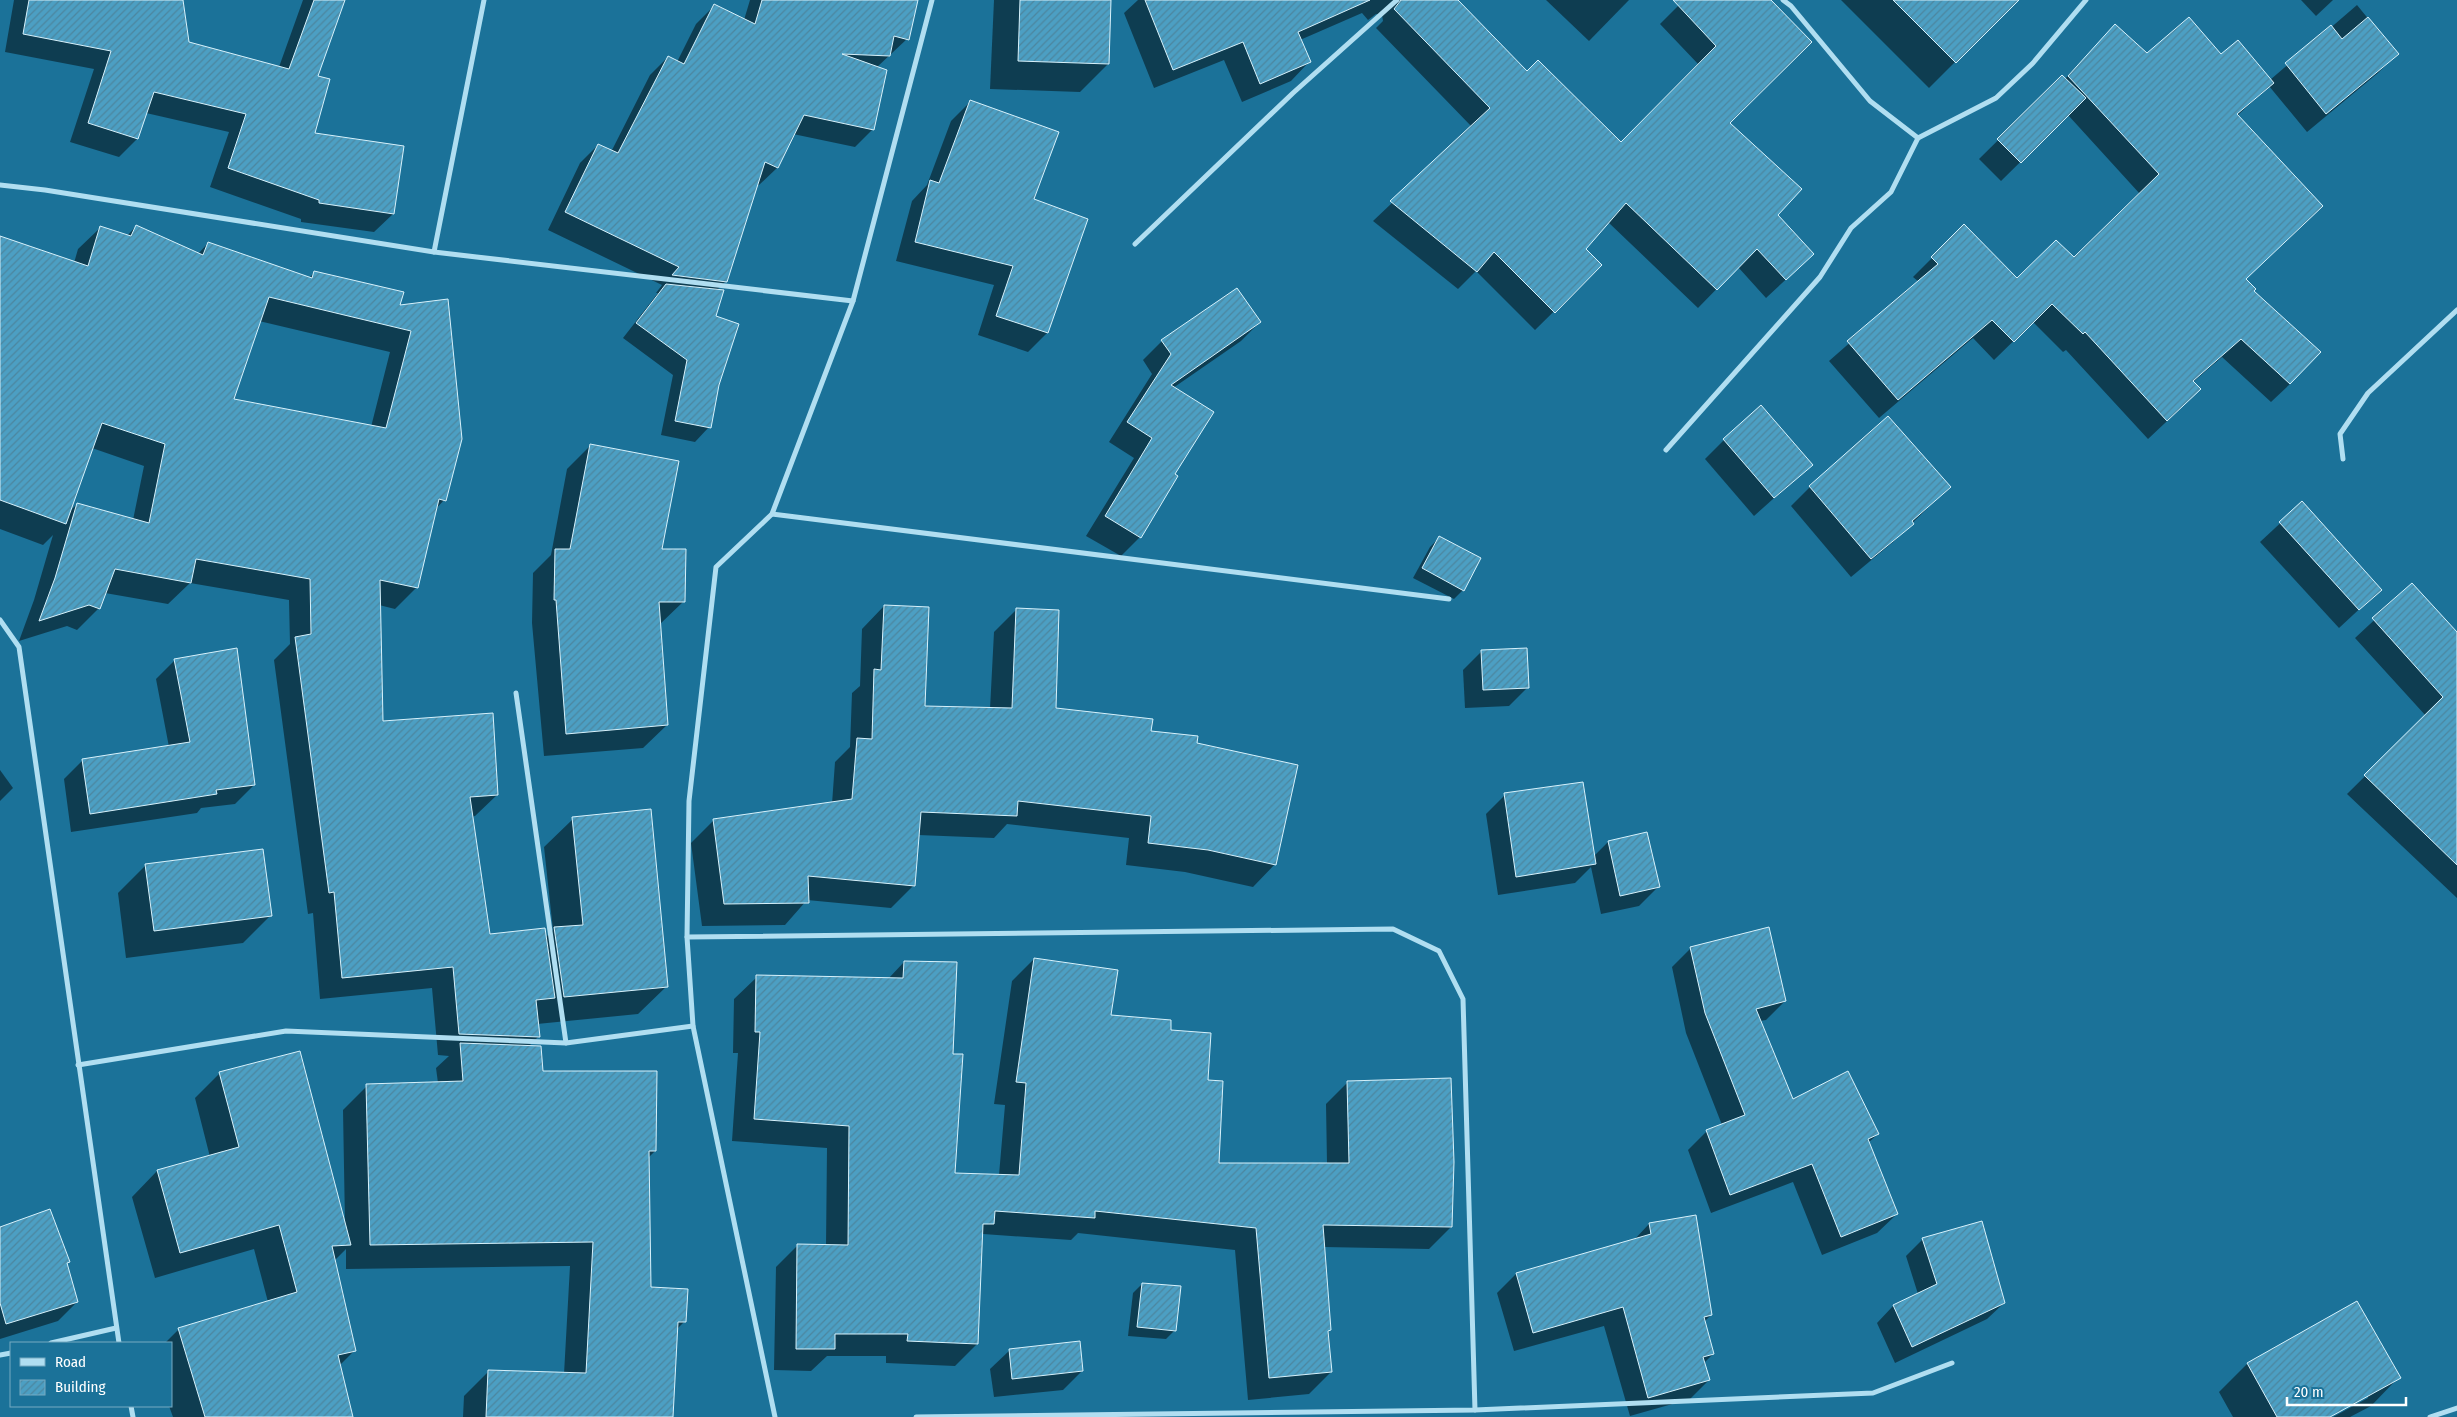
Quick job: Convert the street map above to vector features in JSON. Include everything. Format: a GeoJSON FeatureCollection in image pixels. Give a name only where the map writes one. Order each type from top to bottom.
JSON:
{"type":"FeatureCollection","features":[{"type":"Feature","properties":{"kind":"street"},"geometry":{"type":"LineString","coordinates":[[434,252],[484,0]]}},
{"type":"Feature","properties":{"kind":"street"},"geometry":{"type":"LineString","coordinates":[[775,1417],[692,1026],[687,937],[689,801],[716,567],[772,514],[853,300],[932,0]]}},
{"type":"Feature","properties":{"kind":"street"},"geometry":{"type":"LineString","coordinates":[[1135,244],[1293,94],[1397,0]]}},
{"type":"Feature","properties":{"kind":"street"},"geometry":{"type":"LineString","coordinates":[[1783,0],[1791,6],[1870,101],[1918,138]]}},
{"type":"Feature","properties":{"kind":"street"},"geometry":{"type":"LineString","coordinates":[[1666,450],[1820,277],[1851,228],[1890,192],[1918,138],[1996,98],[2033,63],[2086,0]]}},
{"type":"Feature","properties":{"kind":"street"},"geometry":{"type":"LineString","coordinates":[[0,185],[45,190],[434,252],[853,300]]}},
{"type":"Feature","properties":{"kind":"street"},"geometry":{"type":"LineString","coordinates":[[2343,458],[2340,434],[2368,393],[2457,310]]}},
{"type":"Feature","properties":{"kind":"street"},"geometry":{"type":"LineString","coordinates":[[772,514],[1449,599]]}},
{"type":"Feature","properties":{"kind":"street"},"geometry":{"type":"LineString","coordinates":[[0,620],[18,646],[119,1342]]}},
{"type":"Feature","properties":{"kind":"street"},"geometry":{"type":"LineString","coordinates":[[516,693],[566,1043]]}},
{"type":"Feature","properties":{"kind":"street"},"geometry":{"type":"LineString","coordinates":[[687,937],[1393,929],[1438,951],[1463,999],[1476,1410]]}},
{"type":"Feature","properties":{"kind":"street"},"geometry":{"type":"LineString","coordinates":[[78,1065],[286,1031],[566,1043],[692,1026]]}},
{"type":"Feature","properties":{"kind":"street"},"geometry":{"type":"LineString","coordinates":[[55,1342],[116,1328]]}},
{"type":"Feature","properties":{"kind":"street"},"geometry":{"type":"LineString","coordinates":[[916,1417],[1476,1410],[1873,1393],[1952,1363]]}},
{"type":"Feature","properties":{"kind":"street"},"geometry":{"type":"LineString","coordinates":[[2430,1417],[2457,1408]]}},
{"type":"Feature","properties":{"kind":"building"},"geometry":{"type":"Polygon","coordinates":[[[29,0],[183,0],[189,42],[289,69],[314,0],[345,0],[318,76],[330,79],[315,133],[404,146],[394,214],[319,203],[319,200],[228,168],[246,114],[154,92],[138,139],[88,123],[111,51],[23,34],[29,0]]]}},
{"type":"Feature","properties":{"kind":"building"},"geometry":{"type":"Polygon","coordinates":[[[762,0],[918,0],[909,40],[894,36],[890,56],[842,54],[887,70],[874,130],[804,115],[778,168],[765,162],[727,282],[672,275],[679,267],[565,212],[598,144],[618,153],[668,56],[684,64],[714,4],[755,24],[762,0]]]}},
{"type":"Feature","properties":{"kind":"building"},"geometry":{"type":"Polygon","coordinates":[[[1020,0],[1111,0],[1109,64],[1018,61],[1020,0]]]}},
{"type":"Feature","properties":{"kind":"building"},"geometry":{"type":"Polygon","coordinates":[[[1145,0],[1370,0],[1298,32],[1311,62],[1260,84],[1243,42],[1173,70],[1145,0]]]}},
{"type":"Feature","properties":{"kind":"building"},"geometry":{"type":"Polygon","coordinates":[[[1401,0],[1458,0],[1527,71],[1538,60],[1621,142],[1716,46],[1673,0],[1771,0],[1812,42],[1730,123],[1802,189],[1778,215],[1814,254],[1786,280],[1757,249],[1717,290],[1626,203],[1586,249],[1602,265],[1555,313],[1494,252],[1477,272],[1390,201],[1490,108],[1394,9],[1401,0]]]}},
{"type":"Feature","properties":{"kind":"building"},"geometry":{"type":"Polygon","coordinates":[[[1893,0],[2019,0],[1956,63],[1893,0]]]}},
{"type":"Feature","properties":{"kind":"building"},"geometry":{"type":"Polygon","coordinates":[[[2189,17],[2221,54],[2238,40],[2274,83],[2237,114],[2323,206],[2246,279],[2256,289],[2254,291],[2321,352],[2290,384],[2241,339],[2193,381],[2201,389],[2167,421],[2085,332],[2083,334],[2052,304],[2014,342],[1992,320],[1898,400],[1847,341],[1938,264],[1931,257],[1964,224],[2017,278],[2056,240],[2074,257],[2159,174],[2068,76],[2115,24],[2147,53],[2189,17]]]}},
{"type":"Feature","properties":{"kind":"building"},"geometry":{"type":"Polygon","coordinates":[[[2368,17],[2399,54],[2326,114],[2285,63],[2331,25],[2342,39],[2368,17]]]}},
{"type":"Feature","properties":{"kind":"building"},"geometry":{"type":"Polygon","coordinates":[[[2062,75],[2086,98],[2021,163],[1997,139],[2062,75]]]}},
{"type":"Feature","properties":{"kind":"building"},"geometry":{"type":"Polygon","coordinates":[[[970,100],[1059,132],[1034,199],[1088,219],[1048,333],[996,316],[1013,266],[915,242],[930,180],[939,183],[970,100]]]}},
{"type":"Feature","properties":{"kind":"building"},"geometry":{"type":"Polygon","coordinates":[[[136,225],[203,255],[208,242],[312,278],[314,271],[404,292],[400,305],[448,299],[462,439],[446,501],[439,499],[418,588],[380,580],[383,721],[493,713],[498,795],[470,797],[490,934],[545,928],[555,998],[536,1000],[540,1037],[459,1034],[453,967],[342,978],[334,892],[329,893],[295,637],[311,634],[310,579],[196,559],[191,583],[115,569],[100,609],[89,605],[39,621],[55,578],[77,503],[149,523],[165,444],[102,423],[66,524],[0,500],[0,236],[88,266],[100,226],[131,236],[136,225]],[[269,297],[234,399],[386,428],[411,331],[269,297]]]}},
{"type":"Feature","properties":{"kind":"building"},"geometry":{"type":"Polygon","coordinates":[[[666,284],[724,290],[716,316],[739,324],[719,385],[711,428],[675,421],[687,360],[636,323],[666,284]]]}},
{"type":"Feature","properties":{"kind":"building"},"geometry":{"type":"Polygon","coordinates":[[[1237,288],[1261,322],[1171,385],[1214,412],[1175,474],[1178,476],[1141,538],[1105,516],[1152,438],[1127,422],[1171,354],[1161,340],[1237,288]]]}},
{"type":"Feature","properties":{"kind":"building"},"geometry":{"type":"Polygon","coordinates":[[[1761,405],[1813,465],[1774,498],[1723,439],[1761,405]]]}},
{"type":"Feature","properties":{"kind":"building"},"geometry":{"type":"Polygon","coordinates":[[[1888,416],[1951,487],[1912,521],[1914,524],[1871,559],[1809,486],[1888,416]]]}},
{"type":"Feature","properties":{"kind":"building"},"geometry":{"type":"Polygon","coordinates":[[[590,444],[679,461],[662,549],[686,549],[685,602],[659,602],[668,725],[566,734],[556,600],[554,600],[555,549],[570,549],[590,444]]]}},
{"type":"Feature","properties":{"kind":"building"},"geometry":{"type":"Polygon","coordinates":[[[2302,501],[2382,590],[2359,610],[2279,522],[2302,501]]]}},
{"type":"Feature","properties":{"kind":"building"},"geometry":{"type":"Polygon","coordinates":[[[1439,536],[1481,558],[1464,591],[1422,568],[1439,536]]]}},
{"type":"Feature","properties":{"kind":"building"},"geometry":{"type":"Polygon","coordinates":[[[2412,583],[2457,632],[2457,865],[2364,775],[2443,697],[2372,618],[2412,583]]]}},
{"type":"Feature","properties":{"kind":"building"},"geometry":{"type":"Polygon","coordinates":[[[884,605],[929,607],[925,706],[1012,708],[1016,608],[1059,610],[1056,708],[1153,719],[1151,731],[1198,736],[1197,743],[1298,765],[1276,865],[1208,850],[1148,843],[1151,816],[1018,801],[1017,816],[921,812],[915,886],[808,876],[809,903],[724,904],[713,819],[852,799],[857,738],[872,739],[874,669],[881,670],[884,605]]]}},
{"type":"Feature","properties":{"kind":"building"},"geometry":{"type":"Polygon","coordinates":[[[237,648],[255,785],[216,790],[217,794],[90,814],[82,759],[190,742],[174,659],[237,648]]]}},
{"type":"Feature","properties":{"kind":"building"},"geometry":{"type":"Polygon","coordinates":[[[1527,648],[1529,688],[1483,690],[1481,650],[1527,648]]]}},
{"type":"Feature","properties":{"kind":"building"},"geometry":{"type":"Polygon","coordinates":[[[1583,782],[1596,864],[1516,877],[1504,793],[1583,782]]]}},
{"type":"Feature","properties":{"kind":"building"},"geometry":{"type":"Polygon","coordinates":[[[651,809],[668,987],[564,997],[554,927],[583,925],[572,817],[651,809]]]}},
{"type":"Feature","properties":{"kind":"building"},"geometry":{"type":"Polygon","coordinates":[[[1647,832],[1660,887],[1620,896],[1608,841],[1647,832]]]}},
{"type":"Feature","properties":{"kind":"building"},"geometry":{"type":"Polygon","coordinates":[[[263,849],[272,916],[154,931],[145,864],[263,849]]]}},
{"type":"Feature","properties":{"kind":"building"},"geometry":{"type":"Polygon","coordinates":[[[1769,927],[1786,1001],[1756,1009],[1793,1099],[1848,1071],[1879,1134],[1868,1139],[1898,1214],[1841,1237],[1812,1164],[1730,1195],[1706,1130],[1745,1115],[1705,1013],[1690,947],[1769,927]]]}},
{"type":"Feature","properties":{"kind":"building"},"geometry":{"type":"Polygon","coordinates":[[[1034,958],[1118,970],[1111,1015],[1171,1020],[1171,1030],[1211,1033],[1208,1080],[1223,1081],[1219,1163],[1349,1163],[1347,1081],[1451,1078],[1454,1162],[1452,1227],[1323,1225],[1331,1330],[1328,1331],[1332,1372],[1269,1378],[1256,1228],[1095,1211],[1095,1218],[995,1211],[994,1224],[983,1224],[978,1344],[907,1341],[908,1334],[835,1334],[835,1349],[796,1349],[797,1244],[848,1245],[849,1126],[754,1119],[760,1032],[755,1032],[756,975],[903,978],[904,961],[957,962],[953,1054],[963,1054],[955,1173],[1019,1175],[1026,1083],[1016,1082],[1034,958]]]}},
{"type":"Feature","properties":{"kind":"building"},"geometry":{"type":"Polygon","coordinates":[[[460,1043],[541,1046],[543,1071],[657,1071],[656,1151],[649,1151],[651,1287],[688,1289],[686,1322],[678,1322],[673,1417],[486,1417],[488,1370],[586,1373],[593,1242],[370,1245],[366,1084],[463,1081],[460,1043]]]}},
{"type":"Feature","properties":{"kind":"building"},"geometry":{"type":"Polygon","coordinates":[[[300,1051],[351,1245],[332,1246],[356,1351],[338,1355],[353,1417],[205,1417],[178,1328],[297,1292],[279,1225],[180,1253],[157,1170],[239,1147],[219,1072],[300,1051]]]}},
{"type":"Feature","properties":{"kind":"building"},"geometry":{"type":"Polygon","coordinates":[[[50,1209],[70,1262],[67,1263],[78,1302],[6,1324],[0,1303],[0,1227],[50,1209]]]}},
{"type":"Feature","properties":{"kind":"building"},"geometry":{"type":"Polygon","coordinates":[[[1696,1215],[1712,1315],[1704,1317],[1714,1354],[1703,1357],[1710,1380],[1648,1398],[1623,1307],[1533,1333],[1516,1273],[1651,1234],[1649,1223],[1696,1215]]]}},
{"type":"Feature","properties":{"kind":"building"},"geometry":{"type":"Polygon","coordinates":[[[1982,1221],[2005,1303],[1912,1347],[1893,1305],[1937,1284],[1922,1238],[1982,1221]]]}},
{"type":"Feature","properties":{"kind":"building"},"geometry":{"type":"Polygon","coordinates":[[[1142,1283],[1181,1286],[1176,1331],[1137,1327],[1142,1283]]]}},
{"type":"Feature","properties":{"kind":"building"},"geometry":{"type":"Polygon","coordinates":[[[2357,1301],[2401,1378],[2330,1417],[2277,1417],[2247,1363],[2357,1301]]]}},
{"type":"Feature","properties":{"kind":"building"},"geometry":{"type":"Polygon","coordinates":[[[1080,1341],[1083,1371],[1012,1379],[1009,1349],[1080,1341]]]}}]}
